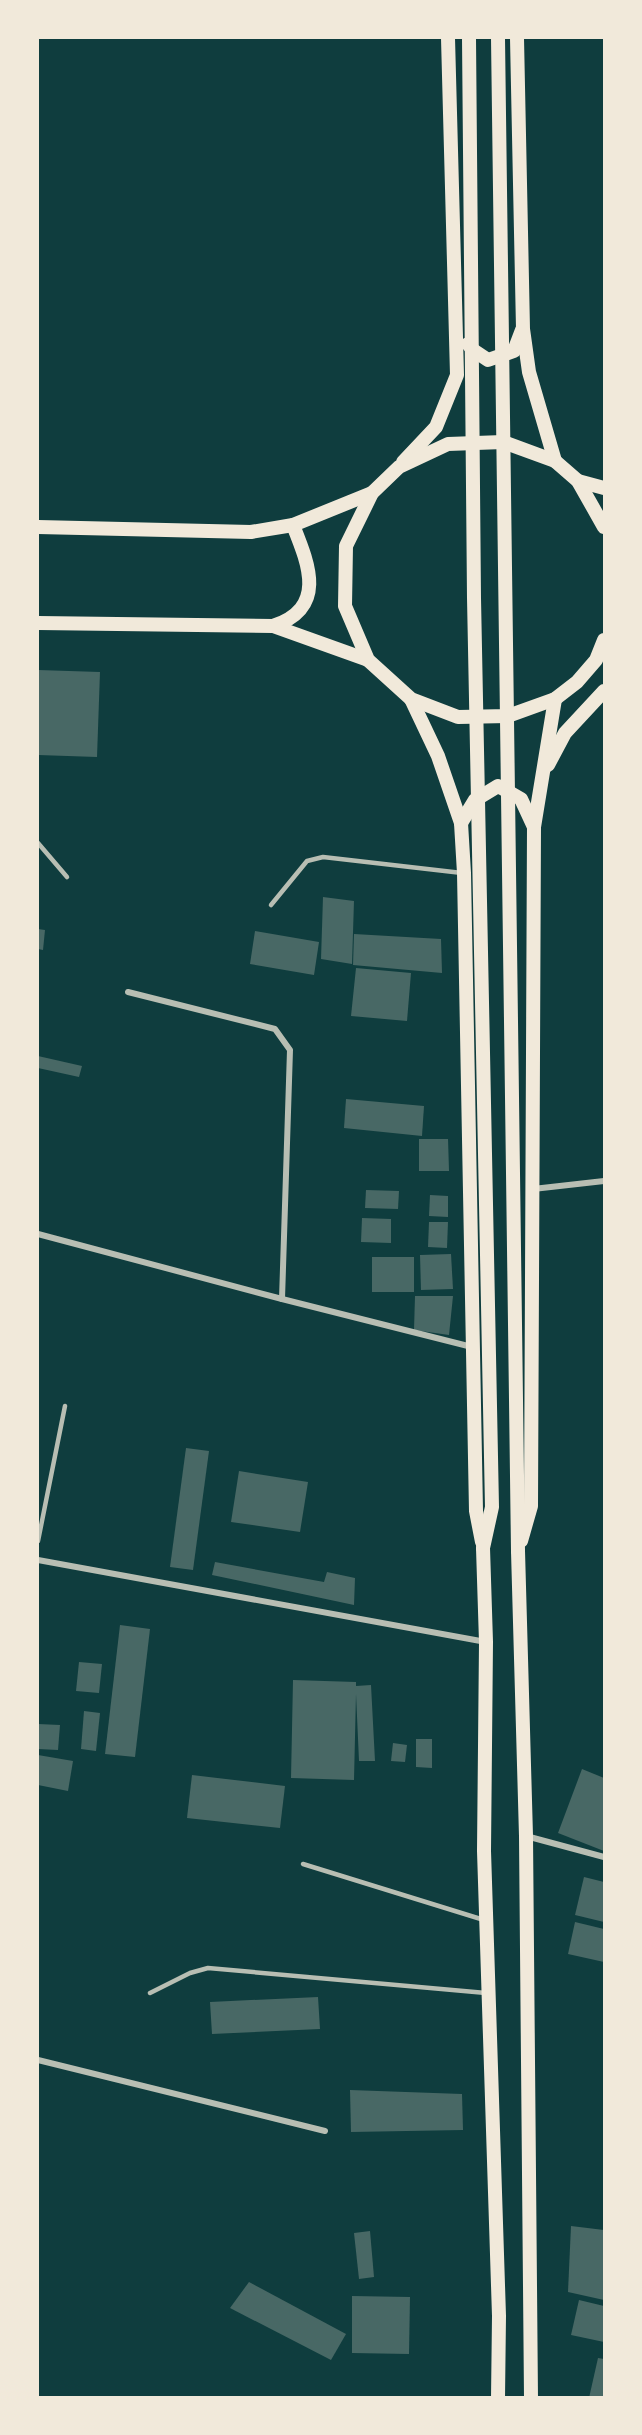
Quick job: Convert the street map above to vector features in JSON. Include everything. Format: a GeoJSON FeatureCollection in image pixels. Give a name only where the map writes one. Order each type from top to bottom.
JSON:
{"type":"FeatureCollection","features":[{"type":"Feature","properties":{"kind":"main road"},"geometry":{"type":"LineString","coordinates":[[368,660],[345,606],[346,546],[372,493],[436,427],[457,375],[448,38]]}},
{"type":"Feature","properties":{"kind":"main road"},"geometry":{"type":"LineString","coordinates":[[469,38],[474,598],[492,1507],[483,1548]]}},
{"type":"Feature","properties":{"kind":"main road"},"geometry":{"type":"LineString","coordinates":[[498,38],[518,1551],[526,1836],[531,2397]]}},
{"type":"Feature","properties":{"kind":"main road"},"geometry":{"type":"LineString","coordinates":[[517,38],[523,329],[529,372],[555,461]]}},
{"type":"Feature","properties":{"kind":"main road"},"geometry":{"type":"LineString","coordinates":[[455,325],[473,350],[488,360],[514,351],[523,329]]}},
{"type":"Feature","properties":{"kind":"main road"},"geometry":{"type":"LineString","coordinates":[[399,467],[448,444],[503,442],[555,461],[578,481],[604,526]]}},
{"type":"Feature","properties":{"kind":"main road"},"geometry":{"type":"LineString","coordinates":[[578,481],[604,488]]}},
{"type":"Feature","properties":{"kind":"main road"},"geometry":{"type":"LineString","coordinates":[[38,527],[251,532],[293,525],[372,493]]}},
{"type":"Feature","properties":{"kind":"main road"},"geometry":{"type":"LineString","coordinates":[[273,626],[288,621],[301,611],[309,586],[307,563],[293,525]]}},
{"type":"Feature","properties":{"kind":"main road"},"geometry":{"type":"LineString","coordinates":[[38,622],[273,626],[368,660],[411,699],[458,717],[508,717],[555,699],[578,682],[600,659],[604,640]]}},
{"type":"Feature","properties":{"kind":"main road"},"geometry":{"type":"LineString","coordinates":[[542,774],[565,733],[604,691]]}},
{"type":"Feature","properties":{"kind":"main road"},"geometry":{"type":"LineString","coordinates":[[411,699],[438,756],[461,823],[464,873],[476,1511],[483,1548],[486,1642],[484,1851],[499,2316],[498,2397]]}},
{"type":"Feature","properties":{"kind":"main road"},"geometry":{"type":"LineString","coordinates":[[518,1551],[531,1506],[534,827],[555,699]]}},
{"type":"Feature","properties":{"kind":"main road"},"geometry":{"type":"LineString","coordinates":[[461,823],[475,800],[498,786],[521,799],[534,827]]}},
{"type":"Feature","properties":{"kind":"street"},"geometry":{"type":"LineString","coordinates":[[128,992],[275,1029],[290,1050],[282,1299]]}},
{"type":"Feature","properties":{"kind":"street"},"geometry":{"type":"LineString","coordinates":[[533,1189],[604,1181]]}},
{"type":"Feature","properties":{"kind":"street"},"geometry":{"type":"LineString","coordinates":[[38,1234],[473,1347]]}},
{"type":"Feature","properties":{"kind":"street"},"geometry":{"type":"LineString","coordinates":[[38,1560],[486,1642]]}},
{"type":"Feature","properties":{"kind":"street"},"geometry":{"type":"LineString","coordinates":[[526,1836],[604,1857]]}},
{"type":"Feature","properties":{"kind":"street"},"geometry":{"type":"LineString","coordinates":[[38,2060],[326,2131]]}},
{"type":"Feature","properties":{"kind":"lane"},"geometry":{"type":"LineString","coordinates":[[38,843],[67,877]]}},
{"type":"Feature","properties":{"kind":"lane"},"geometry":{"type":"LineString","coordinates":[[271,905],[308,861],[323,857],[464,873]]}},
{"type":"Feature","properties":{"kind":"lane"},"geometry":{"type":"LineString","coordinates":[[38,1541],[65,1406]]}},
{"type":"Feature","properties":{"kind":"lane"},"geometry":{"type":"LineString","coordinates":[[303,1864],[486,1921]]}},
{"type":"Feature","properties":{"kind":"lane"},"geometry":{"type":"LineString","coordinates":[[150,1993],[190,1973],[208,1968],[489,1993]]}},
{"type":"Feature","properties":{"kind":"building"},"geometry":{"type":"Polygon","coordinates":[[[38,670],[100,672],[97,757],[38,755],[38,670]]]}},
{"type":"Feature","properties":{"kind":"building"},"geometry":{"type":"Polygon","coordinates":[[[323,897],[354,901],[352,964],[321,959],[323,897]]]}},
{"type":"Feature","properties":{"kind":"building"},"geometry":{"type":"Polygon","coordinates":[[[38,929],[45,930],[43,950],[38,949],[38,929]]]}},
{"type":"Feature","properties":{"kind":"building"},"geometry":{"type":"Polygon","coordinates":[[[255,931],[319,942],[314,975],[250,964],[255,931]]]}},
{"type":"Feature","properties":{"kind":"building"},"geometry":{"type":"Polygon","coordinates":[[[354,934],[441,939],[442,973],[353,965],[354,934]]]}},
{"type":"Feature","properties":{"kind":"building"},"geometry":{"type":"Polygon","coordinates":[[[356,968],[411,973],[407,1021],[351,1016],[356,968]]]}},
{"type":"Feature","properties":{"kind":"building"},"geometry":{"type":"Polygon","coordinates":[[[38,1056],[82,1066],[79,1077],[38,1068],[38,1056]]]}},
{"type":"Feature","properties":{"kind":"building"},"geometry":{"type":"Polygon","coordinates":[[[346,1099],[424,1106],[422,1136],[344,1128],[346,1099]]]}},
{"type":"Feature","properties":{"kind":"building"},"geometry":{"type":"Polygon","coordinates":[[[419,1139],[448,1139],[449,1171],[419,1171],[419,1139]]]}},
{"type":"Feature","properties":{"kind":"building"},"geometry":{"type":"Polygon","coordinates":[[[366,1190],[399,1191],[398,1209],[365,1208],[366,1190]]]}},
{"type":"Feature","properties":{"kind":"building"},"geometry":{"type":"Polygon","coordinates":[[[430,1195],[448,1196],[448,1217],[429,1216],[430,1195]]]}},
{"type":"Feature","properties":{"kind":"building"},"geometry":{"type":"Polygon","coordinates":[[[362,1218],[391,1219],[391,1243],[361,1242],[362,1218]]]}},
{"type":"Feature","properties":{"kind":"building"},"geometry":{"type":"Polygon","coordinates":[[[429,1222],[448,1222],[447,1248],[428,1247],[429,1222]]]}},
{"type":"Feature","properties":{"kind":"building"},"geometry":{"type":"Polygon","coordinates":[[[451,1254],[453,1289],[421,1290],[420,1255],[451,1254]]]}},
{"type":"Feature","properties":{"kind":"building"},"geometry":{"type":"Polygon","coordinates":[[[372,1257],[414,1257],[414,1292],[372,1292],[372,1257]]]}},
{"type":"Feature","properties":{"kind":"building"},"geometry":{"type":"Polygon","coordinates":[[[415,1296],[453,1296],[449,1335],[414,1330],[415,1296]]]}},
{"type":"Feature","properties":{"kind":"building"},"geometry":{"type":"Polygon","coordinates":[[[186,1448],[209,1451],[193,1570],[170,1567],[186,1448]]]}},
{"type":"Feature","properties":{"kind":"building"},"geometry":{"type":"Polygon","coordinates":[[[239,1471],[308,1482],[300,1532],[231,1522],[239,1471]]]}},
{"type":"Feature","properties":{"kind":"building"},"geometry":{"type":"Polygon","coordinates":[[[215,1562],[324,1582],[327,1572],[355,1578],[354,1605],[212,1575],[215,1562]]]}},
{"type":"Feature","properties":{"kind":"building"},"geometry":{"type":"Polygon","coordinates":[[[120,1625],[150,1629],[135,1757],[105,1754],[120,1625]]]}},
{"type":"Feature","properties":{"kind":"building"},"geometry":{"type":"Polygon","coordinates":[[[79,1662],[102,1664],[99,1693],[76,1691],[79,1662]]]}},
{"type":"Feature","properties":{"kind":"building"},"geometry":{"type":"Polygon","coordinates":[[[293,1680],[356,1682],[356,1686],[371,1685],[375,1761],[359,1761],[356,1694],[354,1780],[291,1778],[293,1680]]]}},
{"type":"Feature","properties":{"kind":"building"},"geometry":{"type":"Polygon","coordinates":[[[84,1711],[100,1713],[96,1751],[81,1749],[84,1711]]]}},
{"type":"Feature","properties":{"kind":"building"},"geometry":{"type":"Polygon","coordinates":[[[38,1724],[60,1725],[58,1750],[38,1749],[38,1724]]]}},
{"type":"Feature","properties":{"kind":"building"},"geometry":{"type":"Polygon","coordinates":[[[416,1739],[432,1739],[432,1768],[416,1767],[416,1739]]]}},
{"type":"Feature","properties":{"kind":"building"},"geometry":{"type":"Polygon","coordinates":[[[393,1743],[407,1745],[405,1762],[391,1761],[393,1743]]]}},
{"type":"Feature","properties":{"kind":"building"},"geometry":{"type":"Polygon","coordinates":[[[38,1755],[73,1761],[68,1791],[38,1785],[38,1755]]]}},
{"type":"Feature","properties":{"kind":"building"},"geometry":{"type":"Polygon","coordinates":[[[582,1769],[604,1778],[604,1851],[558,1833],[582,1769]]]}},
{"type":"Feature","properties":{"kind":"building"},"geometry":{"type":"Polygon","coordinates":[[[192,1775],[285,1786],[280,1828],[187,1818],[192,1775]]]}},
{"type":"Feature","properties":{"kind":"building"},"geometry":{"type":"Polygon","coordinates":[[[584,1877],[604,1882],[604,1922],[575,1915],[584,1877]]]}},
{"type":"Feature","properties":{"kind":"building"},"geometry":{"type":"Polygon","coordinates":[[[575,1922],[604,1929],[604,1962],[568,1954],[575,1922]]]}},
{"type":"Feature","properties":{"kind":"building"},"geometry":{"type":"Polygon","coordinates":[[[318,1997],[320,2029],[212,2034],[210,2002],[318,1997]]]}},
{"type":"Feature","properties":{"kind":"building"},"geometry":{"type":"Polygon","coordinates":[[[350,2090],[462,2094],[463,2130],[351,2132],[350,2090]]]}},
{"type":"Feature","properties":{"kind":"building"},"geometry":{"type":"Polygon","coordinates":[[[571,2226],[604,2230],[604,2300],[568,2292],[571,2226]]]}},
{"type":"Feature","properties":{"kind":"building"},"geometry":{"type":"Polygon","coordinates":[[[370,2231],[374,2277],[359,2279],[354,2233],[370,2231]]]}},
{"type":"Feature","properties":{"kind":"building"},"geometry":{"type":"Polygon","coordinates":[[[249,2282],[346,2334],[331,2360],[230,2308],[249,2282]]]}},
{"type":"Feature","properties":{"kind":"building"},"geometry":{"type":"Polygon","coordinates":[[[352,2296],[410,2297],[409,2354],[352,2353],[352,2296]]]}},
{"type":"Feature","properties":{"kind":"building"},"geometry":{"type":"Polygon","coordinates":[[[579,2300],[604,2306],[604,2342],[571,2335],[579,2300]]]}},
{"type":"Feature","properties":{"kind":"building"},"geometry":{"type":"Polygon","coordinates":[[[598,2358],[604,2359],[604,2398],[589,2398],[598,2358]]]}}]}
